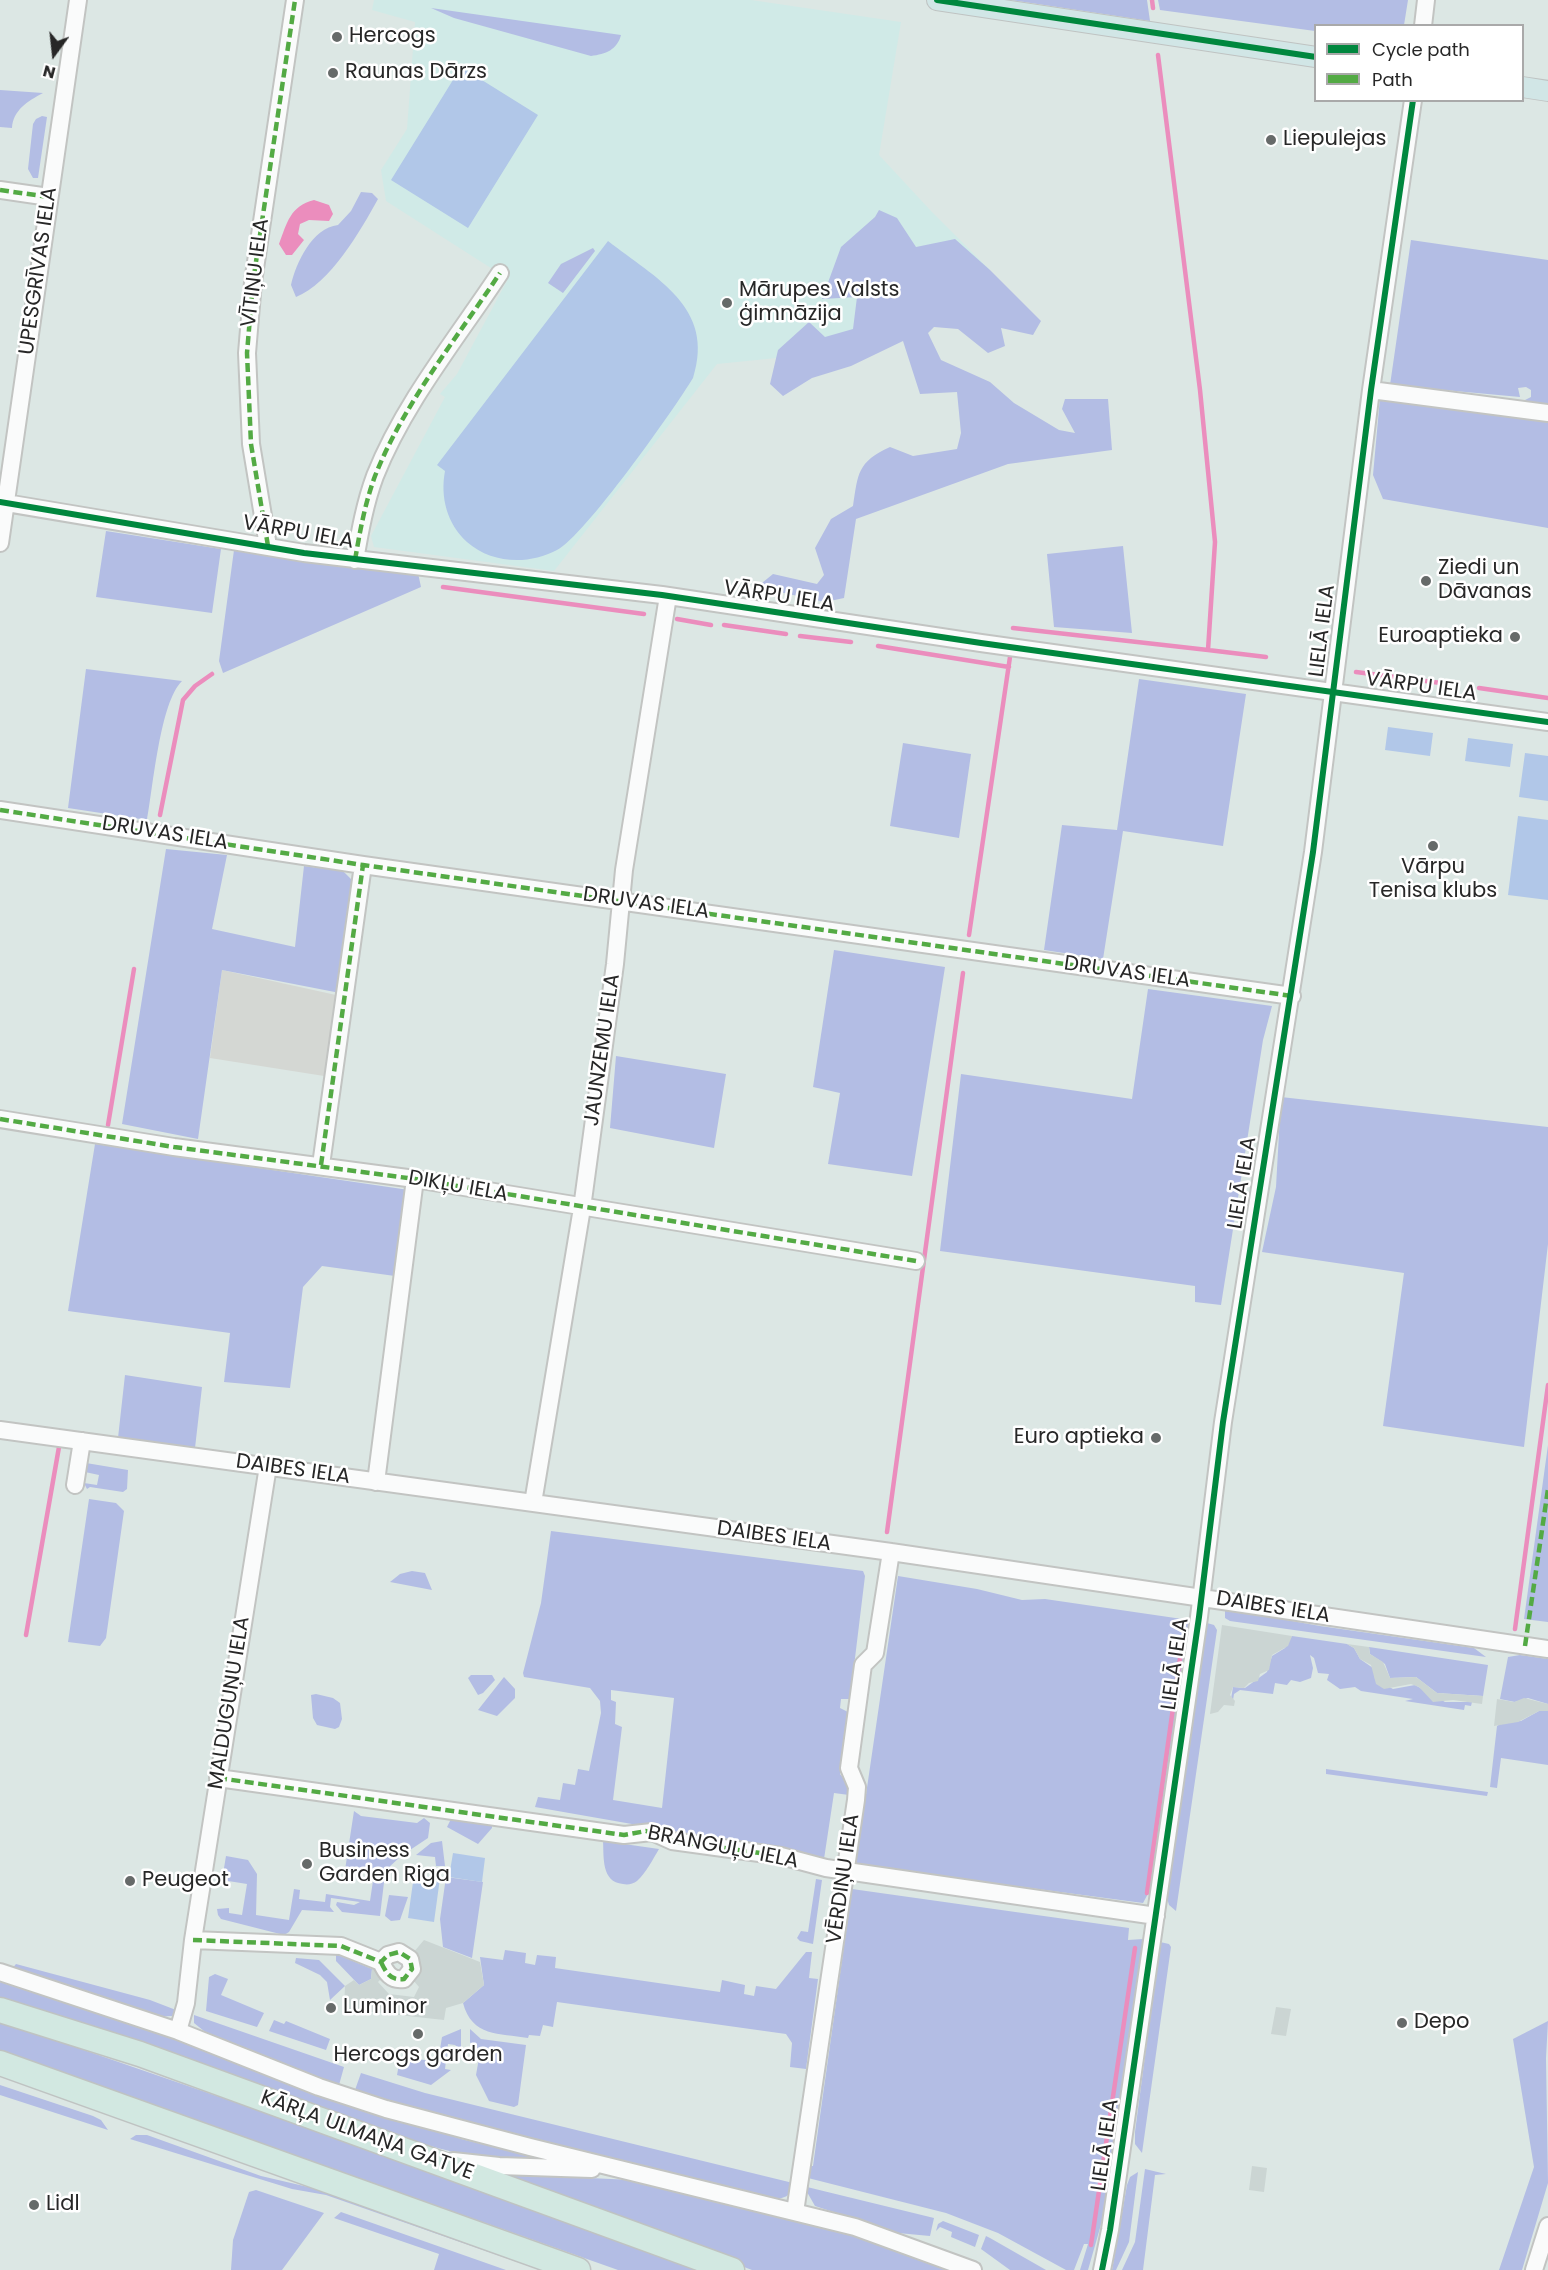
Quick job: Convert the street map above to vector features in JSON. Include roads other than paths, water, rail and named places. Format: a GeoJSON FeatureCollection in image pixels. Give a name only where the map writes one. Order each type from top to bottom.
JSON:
{"type":"FeatureCollection","features":[{"type":"Feature","properties":{"kind":"highway","name":"KĀRĻA ULMAŅA GATVE"},"geometry":{"type":"LineString","coordinates":[[0,2010],[140,2054],[732,2270]]}},
{"type":"Feature","properties":{"kind":"highway"},"geometry":{"type":"LineString","coordinates":[[0,2063],[578,2270]]}},
{"type":"Feature","properties":{"kind":"main road"},"geometry":{"type":"LineString","coordinates":[[937,0],[1314,57]]}},
{"type":"Feature","properties":{"kind":"main road"},"geometry":{"type":"LineString","coordinates":[[1524,87],[1548,91]]}},
{"type":"Feature","properties":{"kind":"street","name":"UPESGRĪVAS IELA"},"geometry":{"type":"LineString","coordinates":[[0,543],[3,503],[78,0]]}},
{"type":"Feature","properties":{"kind":"street","name":"VĪTIŅU IELA"},"geometry":{"type":"LineString","coordinates":[[268,546],[251,444],[247,353],[253,282],[295,0]]}},
{"type":"Feature","properties":{"kind":"street"},"geometry":{"type":"LineString","coordinates":[[1423,24],[1426,0]]}},
{"type":"Feature","properties":{"kind":"street","name":"LIELĀ IELA"},"geometry":{"type":"LineString","coordinates":[[1102,2270],[1202,1598],[1230,1379],[1271,1107],[1292,996],[1371,390],[1413,102]]}},
{"type":"Feature","properties":{"kind":"street"},"geometry":{"type":"LineString","coordinates":[[0,190],[49,197]]}},
{"type":"Feature","properties":{"kind":"street"},"geometry":{"type":"LineString","coordinates":[[355,560],[365,507],[376,474],[412,405],[500,273]]}},
{"type":"Feature","properties":{"kind":"street"},"geometry":{"type":"LineString","coordinates":[[1371,390],[1548,413]]}},
{"type":"Feature","properties":{"kind":"street","name":"VĀRPU IELA"},"geometry":{"type":"LineString","coordinates":[[3,503],[355,560],[668,596],[959,640],[1548,722]]}},
{"type":"Feature","properties":{"kind":"street","name":"JAUNZEMU IELA"},"geometry":{"type":"LineString","coordinates":[[533,1503],[582,1208],[621,900],[668,596]]}},
{"type":"Feature","properties":{"kind":"street","name":"DRUVAS IELA"},"geometry":{"type":"LineString","coordinates":[[0,810],[911,944],[1292,996]]}},
{"type":"Feature","properties":{"kind":"street"},"geometry":{"type":"LineString","coordinates":[[321,1165],[363,865]]}},
{"type":"Feature","properties":{"kind":"street","name":"DIKĻU IELA"},"geometry":{"type":"LineString","coordinates":[[0,1119],[174,1147],[414,1179],[916,1261]]}},
{"type":"Feature","properties":{"kind":"street"},"geometry":{"type":"LineString","coordinates":[[375,1482],[414,1179]]}},
{"type":"Feature","properties":{"kind":"street","name":"DAIBES IELA"},"geometry":{"type":"LineString","coordinates":[[0,1430],[891,1552],[1548,1649]]}},
{"type":"Feature","properties":{"kind":"street"},"geometry":{"type":"LineString","coordinates":[[75,1485],[82,1441]]}},
{"type":"Feature","properties":{"kind":"street","name":"MALDUGUŅU IELA"},"geometry":{"type":"LineString","coordinates":[[178,2031],[186,2006],[193,1940],[268,1466]]}},
{"type":"Feature","properties":{"kind":"street","name":"VĒRDIŅU IELA"},"geometry":{"type":"LineString","coordinates":[[795,2212],[857,1787],[849,1768],[863,1665],[874,1653],[891,1552]]}},
{"type":"Feature","properties":{"kind":"street","name":"BRANGUĻU IELA"},"geometry":{"type":"LineString","coordinates":[[218,1778],[624,1834],[652,1832],[672,1841],[781,1856],[813,1866],[1156,1916]]}},
{"type":"Feature","properties":{"kind":"street"},"geometry":{"type":"LineString","coordinates":[[193,1940],[341,1946],[381,1962]]}},
{"type":"Feature","properties":{"kind":"street"},"geometry":{"type":"LineString","coordinates":[[0,1972],[178,2031],[319,2087],[386,2109],[855,2227],[973,2270]]}},
{"type":"Feature","properties":{"kind":"street"},"geometry":{"type":"LineString","coordinates":[[426,2157],[499,2166],[628,2170]]}},
{"type":"Feature","properties":{"kind":"street"},"geometry":{"type":"LineString","coordinates":[[1534,2270],[1548,2226]]}},
{"type":"Feature","properties":{"kind":"waterway"},"geometry":{"type":"LineString","coordinates":[[1152,0],[1153,8]]}},
{"type":"Feature","properties":{"kind":"waterway"},"geometry":{"type":"LineString","coordinates":[[1158,55],[1200,390],[1215,542],[1208,650],[1266,657]]}},
{"type":"Feature","properties":{"kind":"waterway"},"geometry":{"type":"LineString","coordinates":[[443,587],[644,614]]}},
{"type":"Feature","properties":{"kind":"waterway"},"geometry":{"type":"LineString","coordinates":[[677,619],[711,625]]}},
{"type":"Feature","properties":{"kind":"waterway"},"geometry":{"type":"LineString","coordinates":[[724,625],[786,634]]}},
{"type":"Feature","properties":{"kind":"waterway"},"geometry":{"type":"LineString","coordinates":[[1013,628],[1208,650]]}},
{"type":"Feature","properties":{"kind":"waterway"},"geometry":{"type":"LineString","coordinates":[[800,636],[851,642]]}},
{"type":"Feature","properties":{"kind":"waterway"},"geometry":{"type":"LineString","coordinates":[[878,646],[1009,667]]}},
{"type":"Feature","properties":{"kind":"waterway"},"geometry":{"type":"LineString","coordinates":[[969,935],[1010,657]]}},
{"type":"Feature","properties":{"kind":"waterway"},"geometry":{"type":"LineString","coordinates":[[1356,672],[1441,683]]}},
{"type":"Feature","properties":{"kind":"waterway"},"geometry":{"type":"LineString","coordinates":[[160,815],[183,700],[195,686],[212,674]]}},
{"type":"Feature","properties":{"kind":"waterway"},"geometry":{"type":"LineString","coordinates":[[1479,688],[1548,698]]}},
{"type":"Feature","properties":{"kind":"waterway"},"geometry":{"type":"LineString","coordinates":[[108,1125],[134,969]]}},
{"type":"Feature","properties":{"kind":"waterway"},"geometry":{"type":"LineString","coordinates":[[887,1532],[963,973]]}},
{"type":"Feature","properties":{"kind":"waterway"},"geometry":{"type":"LineString","coordinates":[[1515,1629],[1548,1385]]}},
{"type":"Feature","properties":{"kind":"waterway"},"geometry":{"type":"LineString","coordinates":[[26,1635],[59,1447]]}},
{"type":"Feature","properties":{"kind":"waterway"},"geometry":{"type":"LineString","coordinates":[[1147,1893],[1183,1637]]}},
{"type":"Feature","properties":{"kind":"waterway"},"geometry":{"type":"LineString","coordinates":[[1091,2245],[1135,1948]]}},
{"type":"Feature","properties":{"kind":"place","name":"Hercogs"},"geometry":{"type":"Point","coordinates":[337,37]}},
{"type":"Feature","properties":{"kind":"place","name":"Raunas Dārzs"},"geometry":{"type":"Point","coordinates":[333,73]}},
{"type":"Feature","properties":{"kind":"place","name":"Liepulejas"},"geometry":{"type":"Point","coordinates":[1271,140]}},
{"type":"Feature","properties":{"kind":"place","name":"Mārupes Valsts ģimnāzija"},"geometry":{"type":"Point","coordinates":[727,303]}},
{"type":"Feature","properties":{"kind":"place","name":"Ziedi un Dāvanas"},"geometry":{"type":"Point","coordinates":[1426,581]}},
{"type":"Feature","properties":{"kind":"place","name":"Euroaptieka"},"geometry":{"type":"Point","coordinates":[1515,637]}},
{"type":"Feature","properties":{"kind":"place","name":"Vārpu Tenisa klubs"},"geometry":{"type":"Point","coordinates":[1433,846]}},
{"type":"Feature","properties":{"kind":"place","name":"Euro aptieka"},"geometry":{"type":"Point","coordinates":[1156,1438]}},
{"type":"Feature","properties":{"kind":"place","name":"Business Garden Riga"},"geometry":{"type":"Point","coordinates":[307,1864]}},
{"type":"Feature","properties":{"kind":"place","name":"Peugeot"},"geometry":{"type":"Point","coordinates":[130,1881]}},
{"type":"Feature","properties":{"kind":"place","name":"Luminor"},"geometry":{"type":"Point","coordinates":[331,2008]}},
{"type":"Feature","properties":{"kind":"place","name":"Depo"},"geometry":{"type":"Point","coordinates":[1402,2023]}},
{"type":"Feature","properties":{"kind":"place","name":"Hercogs garden"},"geometry":{"type":"Point","coordinates":[418,2034]}},
{"type":"Feature","properties":{"kind":"place","name":"Lidl"},"geometry":{"type":"Point","coordinates":[34,2205]}}]}
